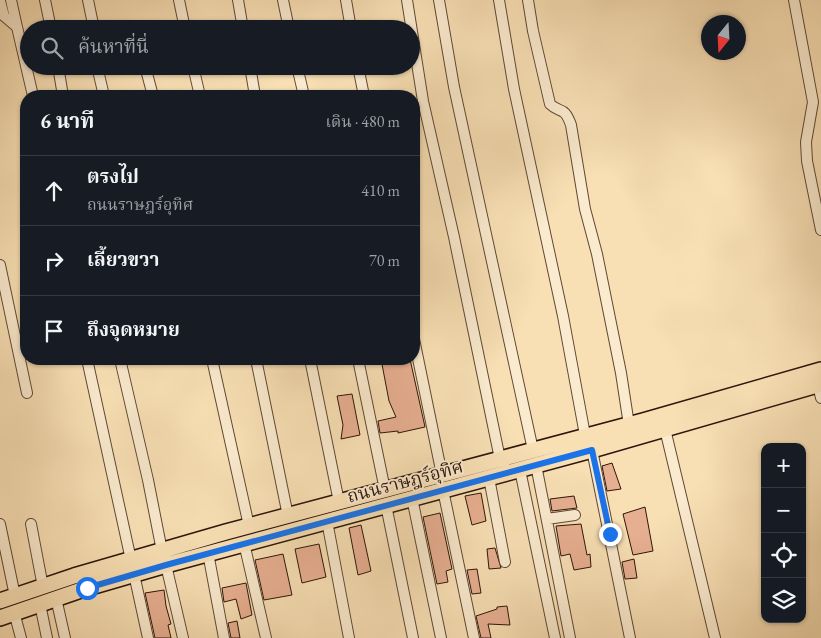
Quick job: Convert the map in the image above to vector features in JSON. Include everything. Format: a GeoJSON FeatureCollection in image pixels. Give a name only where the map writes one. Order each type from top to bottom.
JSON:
{"type":"FeatureCollection","features":[{"type":"Feature","properties":{"kind":"main road","name":"ถนนราษฎร์อุทิศ"},"geometry":{"type":"LineString","coordinates":[[164,558],[208,553],[327,521],[442,475],[585,435],[628,425],[665,429],[820,384]]}},
{"type":"Feature","properties":{"kind":"main road","name":"ถนนราษฎร์อุทิศ"},"geometry":{"type":"LineString","coordinates":[[7,615],[56,598],[132,567],[164,558],[249,526],[339,502],[385,497],[412,498],[592,450],[646,427],[820,384]]}},
{"type":"Feature","properties":{"kind":"main road","name":"ถนนราษฎร์อุทิศ"},"geometry":{"type":"LineString","coordinates":[[0,601],[74,576],[132,567]]}},
{"type":"Feature","properties":{"kind":"street"},"geometry":{"type":"LineString","coordinates":[[11,0],[20,36]]}},
{"type":"Feature","properties":{"kind":"street"},"geometry":{"type":"LineString","coordinates":[[45,0],[49,20]]}},
{"type":"Feature","properties":{"kind":"street"},"geometry":{"type":"LineString","coordinates":[[88,0],[92,20]]}},
{"type":"Feature","properties":{"kind":"street"},"geometry":{"type":"LineString","coordinates":[[179,0],[183,20]]}},
{"type":"Feature","properties":{"kind":"street"},"geometry":{"type":"LineString","coordinates":[[283,0],[287,20]]}},
{"type":"Feature","properties":{"kind":"street"},"geometry":{"type":"LineString","coordinates":[[346,0],[349,20]]}},
{"type":"Feature","properties":{"kind":"street"},"geometry":{"type":"LineString","coordinates":[[407,0],[410,20]]}},
{"type":"Feature","properties":{"kind":"street"},"geometry":{"type":"LineString","coordinates":[[439,0],[454,87],[533,450]]}},
{"type":"Feature","properties":{"kind":"street"},"geometry":{"type":"LineString","coordinates":[[498,0],[514,89],[563,316],[585,435]]}},
{"type":"Feature","properties":{"kind":"street"},"geometry":{"type":"LineString","coordinates":[[528,0],[532,31],[550,104],[553,108],[564,111],[571,125],[585,208],[621,373],[628,425]]}},
{"type":"Feature","properties":{"kind":"street"},"geometry":{"type":"LineString","coordinates":[[794,0],[814,102],[806,142],[806,161],[821,230]]}},
{"type":"Feature","properties":{"kind":"street"},"geometry":{"type":"LineString","coordinates":[[0,1],[4,16],[18,27]]}},
{"type":"Feature","properties":{"kind":"street"},"geometry":{"type":"LineString","coordinates":[[238,2],[242,20]]}},
{"type":"Feature","properties":{"kind":"street"},"geometry":{"type":"LineString","coordinates":[[28,75],[32,90]]}},
{"type":"Feature","properties":{"kind":"street"},"geometry":{"type":"LineString","coordinates":[[60,75],[62,90]]}},
{"type":"Feature","properties":{"kind":"street"},"geometry":{"type":"LineString","coordinates":[[99,75],[103,90]]}},
{"type":"Feature","properties":{"kind":"street"},"geometry":{"type":"LineString","coordinates":[[147,75],[151,90]]}},
{"type":"Feature","properties":{"kind":"street"},"geometry":{"type":"LineString","coordinates":[[195,75],[199,90]]}},
{"type":"Feature","properties":{"kind":"street"},"geometry":{"type":"LineString","coordinates":[[252,75],[254,90]]}},
{"type":"Feature","properties":{"kind":"street"},"geometry":{"type":"LineString","coordinates":[[299,75],[303,90]]}},
{"type":"Feature","properties":{"kind":"street"},"geometry":{"type":"LineString","coordinates":[[360,75],[363,90]]}},
{"type":"Feature","properties":{"kind":"street"},"geometry":{"type":"LineString","coordinates":[[419,75],[500,459]]}},
{"type":"Feature","properties":{"kind":"street"},"geometry":{"type":"LineString","coordinates":[[0,265],[4,309],[27,393]]}},
{"type":"Feature","properties":{"kind":"street"},"geometry":{"type":"LineString","coordinates":[[88,365],[148,638]]}},
{"type":"Feature","properties":{"kind":"street"},"geometry":{"type":"LineString","coordinates":[[121,365],[183,638]]}},
{"type":"Feature","properties":{"kind":"street"},"geometry":{"type":"LineString","coordinates":[[213,365],[249,526]]}},
{"type":"Feature","properties":{"kind":"street"},"geometry":{"type":"LineString","coordinates":[[257,365],[288,516]]}},
{"type":"Feature","properties":{"kind":"street"},"geometry":{"type":"LineString","coordinates":[[311,365],[339,502]]}},
{"type":"Feature","properties":{"kind":"street"},"geometry":{"type":"LineString","coordinates":[[359,365],[413,638]]}},
{"type":"Feature","properties":{"kind":"street"},"geometry":{"type":"LineString","coordinates":[[419,365],[442,475]]}},
{"type":"Feature","properties":{"kind":"street"},"geometry":{"type":"LineString","coordinates":[[665,429],[715,638]]}},
{"type":"Feature","properties":{"kind":"street"},"geometry":{"type":"LineString","coordinates":[[592,450],[630,638]]}},
{"type":"Feature","properties":{"kind":"street"},"geometry":{"type":"LineString","coordinates":[[536,465],[570,638]]}},
{"type":"Feature","properties":{"kind":"street"},"geometry":{"type":"LineString","coordinates":[[520,470],[555,638]]}},
{"type":"Feature","properties":{"kind":"street"},"geometry":{"type":"LineString","coordinates":[[489,478],[505,562]]}},
{"type":"Feature","properties":{"kind":"street"},"geometry":{"type":"LineString","coordinates":[[443,490],[474,638]]}},
{"type":"Feature","properties":{"kind":"street"},"geometry":{"type":"LineString","coordinates":[[412,498],[441,638]]}},
{"type":"Feature","properties":{"kind":"street"},"geometry":{"type":"LineString","coordinates":[[547,519],[575,515]]}},
{"type":"Feature","properties":{"kind":"street"},"geometry":{"type":"LineString","coordinates":[[327,521],[349,638]]}},
{"type":"Feature","properties":{"kind":"street"},"geometry":{"type":"LineString","coordinates":[[0,524],[15,596]]}},
{"type":"Feature","properties":{"kind":"street"},"geometry":{"type":"LineString","coordinates":[[31,524],[42,587]]}},
{"type":"Feature","properties":{"kind":"street"},"geometry":{"type":"LineString","coordinates":[[244,544],[266,638]]}},
{"type":"Feature","properties":{"kind":"street"},"geometry":{"type":"LineString","coordinates":[[208,553],[224,638]]}},
{"type":"Feature","properties":{"kind":"street"},"geometry":{"type":"LineString","coordinates":[[56,598],[64,638]]}},
{"type":"Feature","properties":{"kind":"street"},"geometry":{"type":"LineString","coordinates":[[40,604],[47,638]]}},
{"type":"Feature","properties":{"kind":"street"},"geometry":{"type":"LineString","coordinates":[[7,615],[21,638]]}},
{"type":"Feature","properties":{"kind":"building"},"geometry":{"type":"Polygon","coordinates":[[[382,365],[411,365],[425,427],[398,433],[398,431],[380,433],[378,421],[396,417],[389,401],[382,365]]]}},
{"type":"Feature","properties":{"kind":"building"},"geometry":{"type":"Polygon","coordinates":[[[352,394],[360,435],[341,439],[343,425],[337,396],[352,394]]]}},
{"type":"Feature","properties":{"kind":"building"},"geometry":{"type":"Polygon","coordinates":[[[612,463],[621,489],[607,491],[602,466],[612,463]]]}},
{"type":"Feature","properties":{"kind":"building"},"geometry":{"type":"Polygon","coordinates":[[[481,493],[486,521],[472,525],[465,496],[481,493]]]}},
{"type":"Feature","properties":{"kind":"building"},"geometry":{"type":"Polygon","coordinates":[[[574,496],[577,508],[552,511],[550,499],[574,496]]]}},
{"type":"Feature","properties":{"kind":"building"},"geometry":{"type":"Polygon","coordinates":[[[645,507],[653,551],[633,555],[623,514],[645,507]]]}},
{"type":"Feature","properties":{"kind":"building"},"geometry":{"type":"Polygon","coordinates":[[[440,513],[452,569],[446,571],[448,582],[437,584],[423,517],[440,513]]]}},
{"type":"Feature","properties":{"kind":"building"},"geometry":{"type":"Polygon","coordinates":[[[581,524],[587,555],[590,554],[591,567],[574,570],[570,554],[561,556],[556,526],[581,524]]]}},
{"type":"Feature","properties":{"kind":"building"},"geometry":{"type":"Polygon","coordinates":[[[361,525],[371,571],[358,575],[349,528],[361,525]]]}},
{"type":"Feature","properties":{"kind":"building"},"geometry":{"type":"Polygon","coordinates":[[[319,544],[326,577],[302,583],[295,549],[319,544]]]}},
{"type":"Feature","properties":{"kind":"building"},"geometry":{"type":"Polygon","coordinates":[[[495,548],[501,568],[489,569],[487,549],[495,548]]]}},
{"type":"Feature","properties":{"kind":"building"},"geometry":{"type":"Polygon","coordinates":[[[283,554],[292,595],[264,600],[255,560],[283,554]]]}},
{"type":"Feature","properties":{"kind":"building"},"geometry":{"type":"Polygon","coordinates":[[[634,559],[637,578],[625,579],[622,562],[634,559]]]}},
{"type":"Feature","properties":{"kind":"building"},"geometry":{"type":"Polygon","coordinates":[[[477,569],[481,593],[472,594],[467,570],[477,569]]]}},
{"type":"Feature","properties":{"kind":"building"},"geometry":{"type":"Polygon","coordinates":[[[246,583],[252,615],[241,619],[236,599],[224,602],[222,588],[246,583]]]}},
{"type":"Feature","properties":{"kind":"building"},"geometry":{"type":"Polygon","coordinates":[[[164,590],[171,624],[168,625],[171,638],[155,638],[145,593],[164,590]]]}},
{"type":"Feature","properties":{"kind":"building"},"geometry":{"type":"Polygon","coordinates":[[[507,606],[510,625],[488,624],[491,638],[481,638],[476,616],[497,609],[497,607],[507,606]]]}},
{"type":"Feature","properties":{"kind":"building"},"geometry":{"type":"Polygon","coordinates":[[[237,621],[240,638],[231,638],[228,623],[237,621]]]}},
{"type":"Feature","properties":{"kind":"route"},"geometry":{"type":"LineString","coordinates":[[87,588],[366,510],[592,450],[610,534]]}}]}
